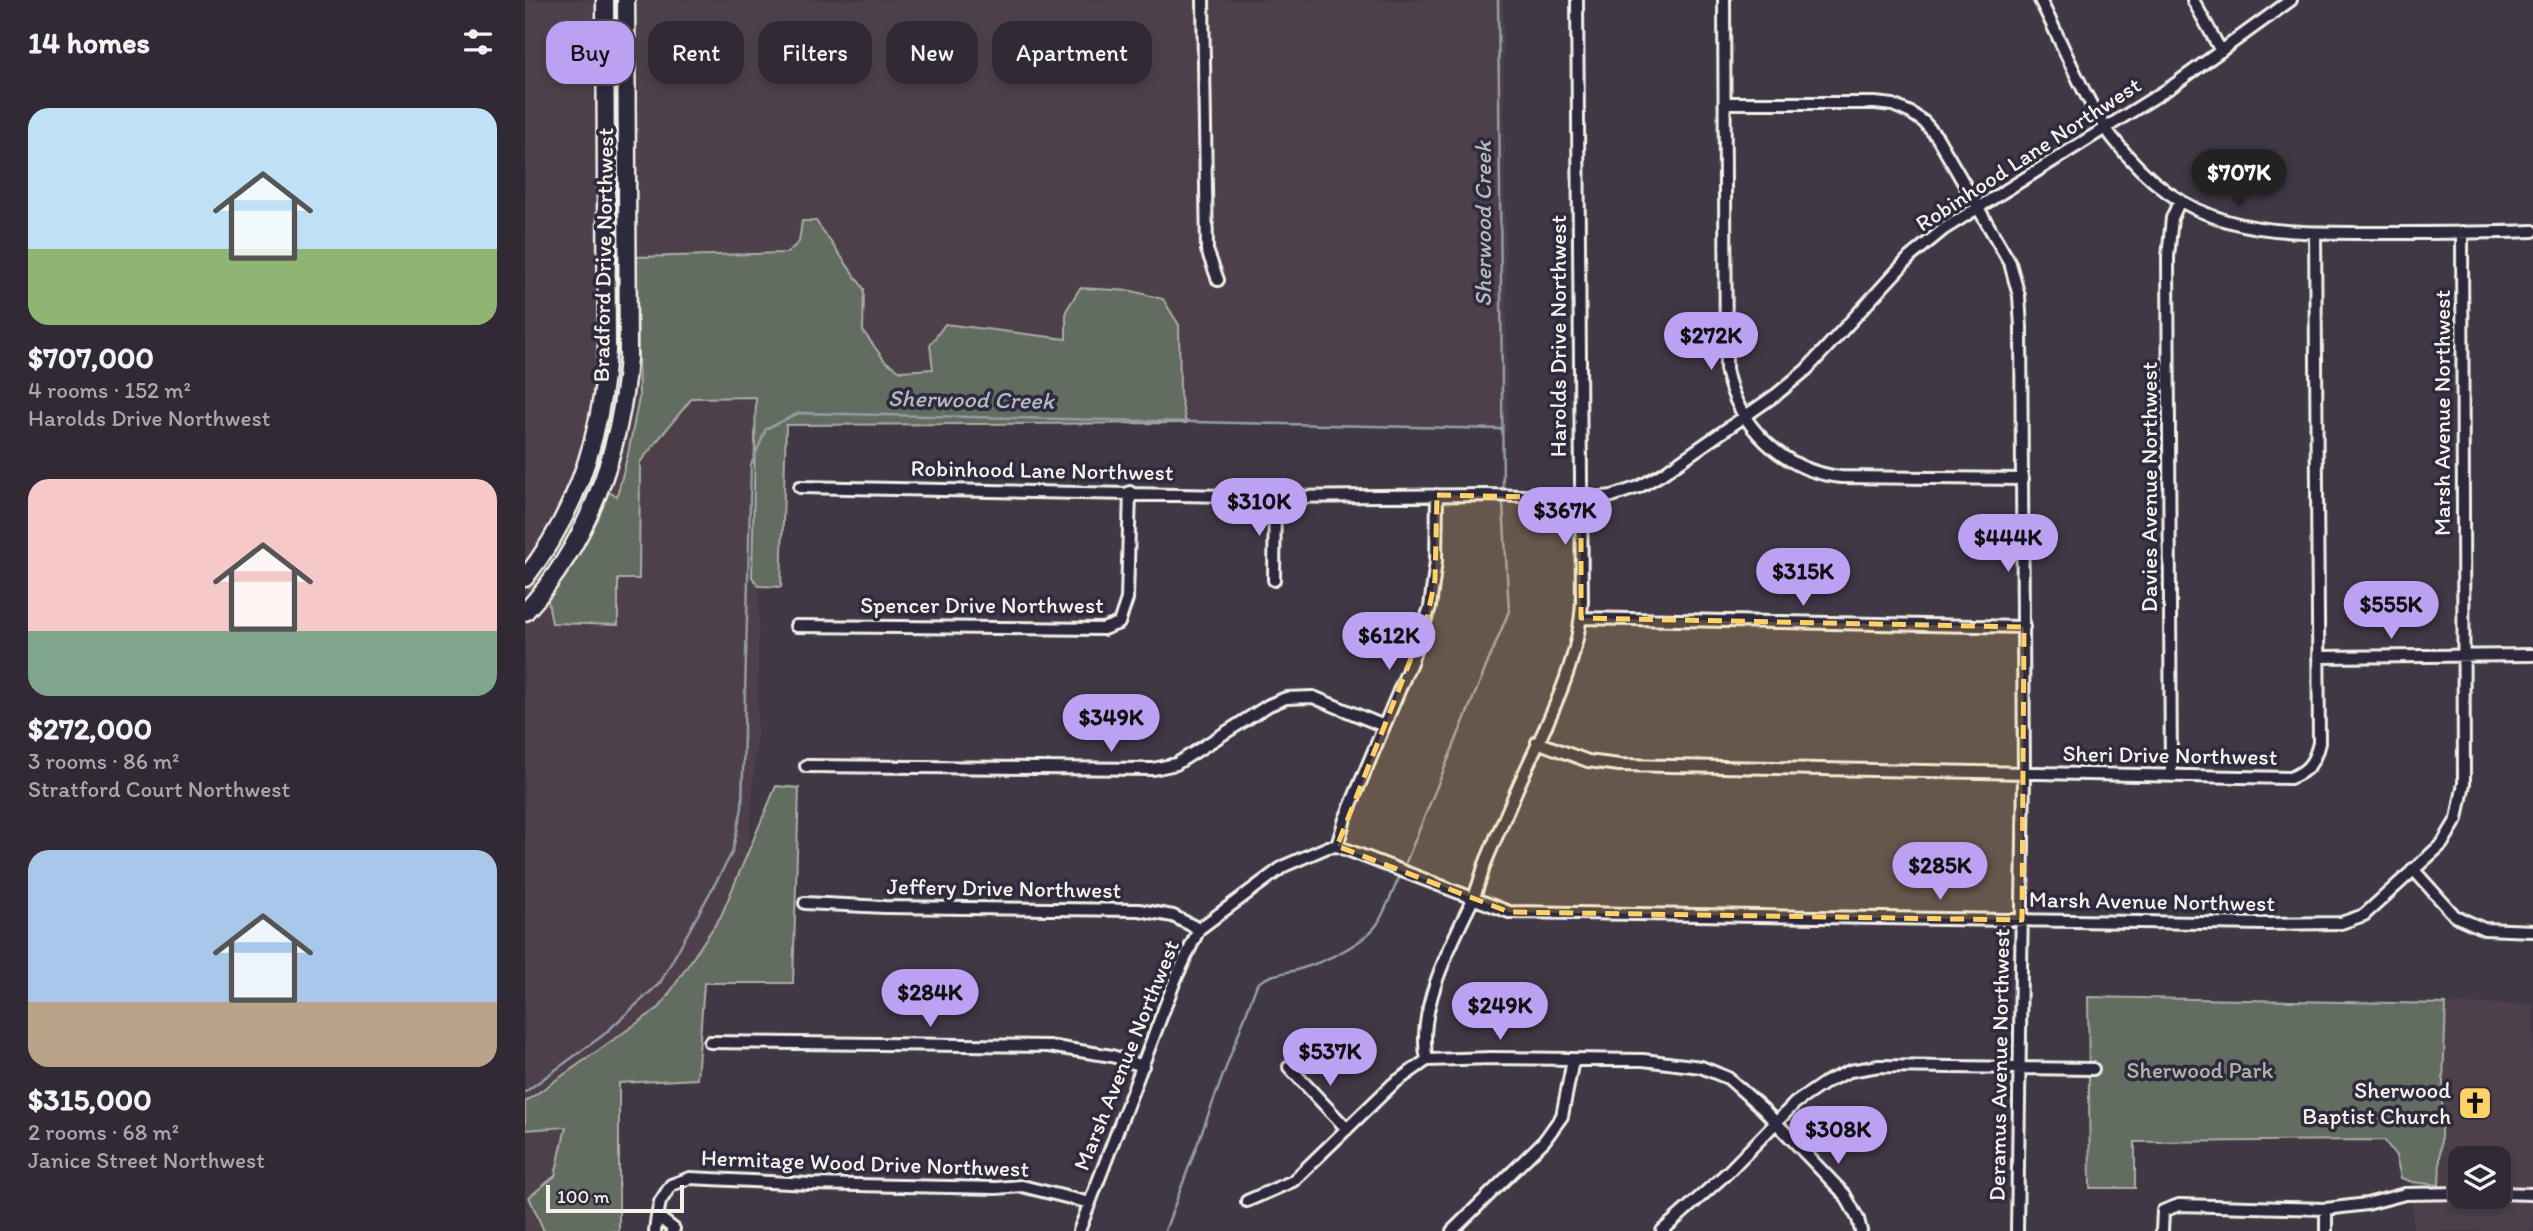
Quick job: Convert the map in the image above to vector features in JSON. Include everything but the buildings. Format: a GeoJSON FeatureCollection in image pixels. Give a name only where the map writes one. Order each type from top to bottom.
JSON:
{"type":"FeatureCollection","features":[{"type":"Feature","properties":{"kind":"main road","name":"Bradford Drive Northwest"},"geometry":{"type":"LineString","coordinates":[[525,578],[564,519],[579,485],[597,426],[605,382],[604,0]]}},
{"type":"Feature","properties":{"kind":"main road","name":"Bradford Drive Northwest"},"geometry":{"type":"LineString","coordinates":[[525,612],[562,564],[592,506],[611,457],[622,408],[628,358],[626,0]]}},
{"type":"Feature","properties":{"kind":"street"},"geometry":{"type":"LineString","coordinates":[[1203,0],[1207,250],[1218,280]]}},
{"type":"Feature","properties":{"kind":"street","name":"Harolds Drive Northwest"},"geometry":{"type":"LineString","coordinates":[[1427,1060],[1425,1032],[1437,978],[1473,899],[1486,862],[1572,661],[1581,618],[1577,0]]}},
{"type":"Feature","properties":{"kind":"street"},"geometry":{"type":"LineString","coordinates":[[1724,0],[1726,369],[1732,390],[1745,416],[1779,454],[1818,473],[1841,477],[2022,479]]}},
{"type":"Feature","properties":{"kind":"street"},"geometry":{"type":"LineString","coordinates":[[2040,0],[2107,129],[2148,177],[2204,213],[2235,224],[2274,232],[2533,232]]}},
{"type":"Feature","properties":{"kind":"street"},"geometry":{"type":"LineString","coordinates":[[2193,0],[2221,51]]}},
{"type":"Feature","properties":{"kind":"street","name":"Robinhood Lane Northwest"},"geometry":{"type":"LineString","coordinates":[[800,487],[1275,497],[1612,496],[1649,482],[1806,370],[1920,247],[1978,207],[2107,129],[2291,0]]}},
{"type":"Feature","properties":{"kind":"street","name":"Deramus Avenue Northwest"},"geometry":{"type":"LineString","coordinates":[[1725,103],[1875,103],[1902,109],[1918,117],[1931,129],[2010,263],[2019,296],[2024,774],[2017,1231]]}},
{"type":"Feature","properties":{"kind":"street","name":"Davies Avenue Northwest"},"geometry":{"type":"LineString","coordinates":[[2171,776],[2168,257],[2172,218],[2180,200]]}},
{"type":"Feature","properties":{"kind":"street","name":"Marsh Avenue Northwest"},"geometry":{"type":"LineString","coordinates":[[1079,1231],[1177,978],[1199,929],[1284,866],[1328,847],[1337,846],[1509,912],[2267,924],[2341,923],[2364,915],[2442,844],[2457,819],[2464,783],[2462,232]]}},
{"type":"Feature","properties":{"kind":"street","name":"Sheri Drive Northwest"},"geometry":{"type":"LineString","coordinates":[[1537,742],[1588,761],[1619,765],[2290,778],[2305,772],[2315,760],[2319,743],[2315,233]]}},
{"type":"Feature","properties":{"kind":"street","name":"Spencer Drive Northwest"},"geometry":{"type":"LineString","coordinates":[[796,626],[1103,629],[1119,623],[1127,599],[1130,492]]}},
{"type":"Feature","properties":{"kind":"street"},"geometry":{"type":"LineString","coordinates":[[1337,846],[1345,819],[1412,660],[1430,607],[1436,562],[1437,495]]}},
{"type":"Feature","properties":{"kind":"street"},"geometry":{"type":"LineString","coordinates":[[1274,580],[1275,497]]}},
{"type":"Feature","properties":{"kind":"street"},"geometry":{"type":"LineString","coordinates":[[1581,618],[2024,627]]}},
{"type":"Feature","properties":{"kind":"street"},"geometry":{"type":"LineString","coordinates":[[2318,657],[2533,655]]}},
{"type":"Feature","properties":{"kind":"street"},"geometry":{"type":"LineString","coordinates":[[806,766],[1153,769],[1176,764],[1269,705],[1286,698],[1313,697],[1384,726]]}},
{"type":"Feature","properties":{"kind":"street"},"geometry":{"type":"LineString","coordinates":[[2413,869],[2455,916],[2484,929],[2533,931]]}},
{"type":"Feature","properties":{"kind":"street","name":"Jeffery Drive Northwest"},"geometry":{"type":"LineString","coordinates":[[805,903],[899,908],[1139,910],[1173,916],[1199,929]]}},
{"type":"Feature","properties":{"kind":"street"},"geometry":{"type":"LineString","coordinates":[[710,1042],[1048,1046],[1112,1056],[1143,1066]]}},
{"type":"Feature","properties":{"kind":"street"},"geometry":{"type":"LineString","coordinates":[[1247,1202],[1293,1181],[1393,1084],[1427,1060],[1643,1060],[1701,1067],[1728,1078],[1776,1123],[1845,1195],[1861,1231]]}},
{"type":"Feature","properties":{"kind":"street"},"geometry":{"type":"LineString","coordinates":[[1453,1231],[1544,1141],[1562,1116],[1573,1060]]}},
{"type":"Feature","properties":{"kind":"street"},"geometry":{"type":"LineString","coordinates":[[1661,1231],[1728,1172],[1795,1103],[1826,1082],[1850,1071],[1879,1066],[2093,1069]]}},
{"type":"Feature","properties":{"kind":"street"},"geometry":{"type":"LineString","coordinates":[[1289,1068],[1347,1129]]}},
{"type":"Feature","properties":{"kind":"street","name":"Hermitage Wood Drive Northwest"},"geometry":{"type":"LineString","coordinates":[[655,1231],[660,1202],[671,1185],[690,1178],[810,1184],[996,1188],[1022,1186],[1090,1203]]}},
{"type":"Feature","properties":{"kind":"street"},"geometry":{"type":"LineString","coordinates":[[2162,1231],[2163,1211],[2179,1205],[2326,1209],[2367,1204],[2405,1194],[2448,1193]]}},
{"type":"Feature","properties":{"kind":"street"},"geometry":{"type":"LineString","coordinates":[[2511,1193],[2533,1194]]}},
{"type":"Feature","properties":{"kind":"street"},"geometry":{"type":"LineString","coordinates":[[2326,1209],[2326,1231]]}},
{"type":"Feature","properties":{"kind":"street"},"geometry":{"type":"LineString","coordinates":[[657,1216],[674,1229],[672,1231]]}},
{"type":"Feature","properties":{"kind":"highlighted area"},"geometry":{"type":"Polygon","coordinates":[[[1437,495],[1581,498],[1581,618],[2024,627],[2022,920],[1509,912],[1337,846],[1427,618],[1435,580],[1437,495]]]}},
{"type":"Feature","properties":{"kind":"shaded area"},"geometry":{"type":"Polygon","coordinates":[[[525,0],[1503,0],[1508,431],[1186,423],[1180,394],[1179,325],[1066,311],[1066,339],[945,324],[933,370],[901,371],[885,361],[863,331],[864,289],[799,242],[787,253],[636,258],[639,398],[628,454],[617,496],[607,492],[591,530],[568,566],[618,578],[639,578],[640,462],[692,398],[756,397],[752,577],[759,586],[757,733],[748,852],[721,916],[660,1007],[525,1102],[525,0]]]}},
{"type":"Feature","properties":{"kind":"shaded area"},"geometry":{"type":"Polygon","coordinates":[[[2446,1004],[2533,1004],[2533,1231],[2413,1231],[2412,1182],[2439,1185],[2446,1004]]]}},
{"type":"Feature","properties":{"kind":"shaded area"},"geometry":{"type":"Polygon","coordinates":[[[566,1127],[555,1176],[529,1197],[544,1231],[525,1231],[525,1130],[566,1127]]]}},
{"type":"Feature","properties":{"kind":"green space"},"geometry":{"type":"Polygon","coordinates":[[[802,221],[816,221],[864,289],[863,331],[885,361],[901,371],[933,369],[930,345],[945,324],[1066,339],[1066,311],[1080,288],[1132,291],[1163,299],[1179,325],[1180,394],[1186,423],[786,425],[781,587],[759,586],[752,577],[756,397],[692,398],[640,462],[639,579],[618,579],[618,625],[552,623],[547,596],[591,530],[608,492],[617,496],[628,454],[639,398],[636,257],[787,253],[799,242],[802,221]]]}},
{"type":"Feature","properties":{"kind":"green space"},"geometry":{"type":"Polygon","coordinates":[[[776,786],[799,788],[793,983],[704,983],[697,1079],[619,1083],[619,1231],[544,1231],[529,1197],[555,1176],[566,1127],[525,1130],[525,1102],[660,1007],[721,916],[776,786]]]}},
{"type":"Feature","properties":{"kind":"green space","name":"Sherwood Park"},"geometry":{"type":"Polygon","coordinates":[[[2088,997],[2446,1004],[2439,1185],[2401,1178],[2396,1156],[2384,1140],[2135,1142],[2135,1188],[2090,1188],[2088,997]]]}},
{"type":"Feature","properties":{"kind":"waterway","name":"Sherwood Creek"},"geometry":{"type":"LineString","coordinates":[[1498,0],[1503,488]]}},
{"type":"Feature","properties":{"kind":"waterway","name":"Sherwood Creek"},"geometry":{"type":"LineString","coordinates":[[525,1092],[602,1036],[660,983],[732,853],[742,808],[751,465],[766,429],[799,413],[1501,429]]}},
{"type":"Feature","properties":{"kind":"waterway"},"geometry":{"type":"LineString","coordinates":[[1406,862],[1509,611],[1503,503]]}},
{"type":"Feature","properties":{"kind":"waterway"},"geometry":{"type":"LineString","coordinates":[[1165,1231],[1257,984],[1273,975],[1323,961],[1364,937],[1378,923],[1399,878]]}},
{"type":"Feature","properties":{"kind":"place","name":"Sherwood Baptist Church"},"geometry":{"type":"Point","coordinates":[2475,1103]}}]}
